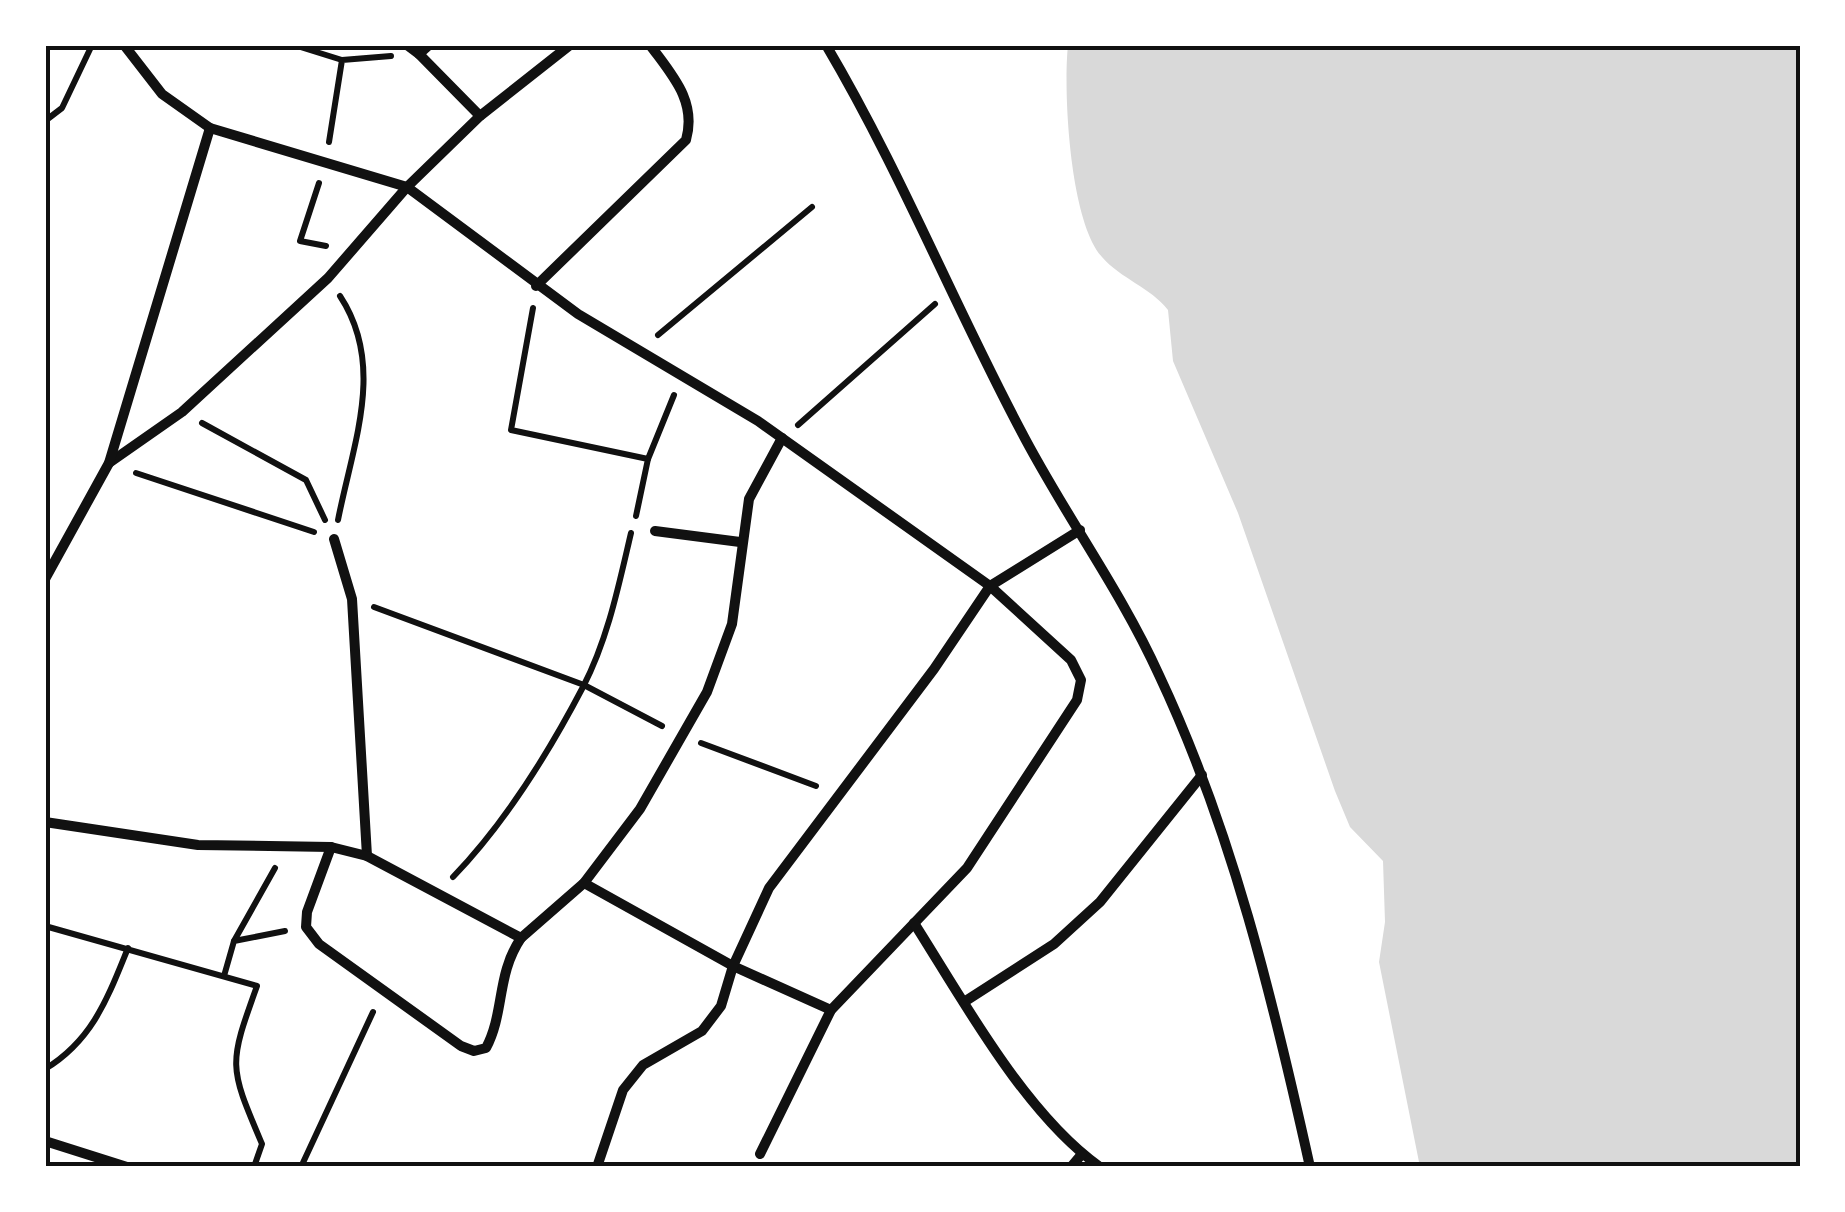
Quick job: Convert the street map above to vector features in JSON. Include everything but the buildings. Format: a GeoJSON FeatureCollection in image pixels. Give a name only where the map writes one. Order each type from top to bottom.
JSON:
{"type":"FeatureCollection","features":[{"type":"Feature","properties":{"kind":"street"},"geometry":{"type":"LineString","coordinates":[[124,45],[162,94],[210,128],[407,187],[458,221],[536,286],[683,373],[782,438],[990,586],[1072,660],[1080,680],[1077,700],[967,868],[831,1010],[760,1154]]}},
{"type":"Feature","properties":{"kind":"street"},"geometry":{"type":"LineString","coordinates":[[406,45],[480,116]]}},
{"type":"Feature","properties":{"kind":"street"},"geometry":{"type":"LineString","coordinates":[[419,54],[429,45]]}},
{"type":"Feature","properties":{"kind":"street"},"geometry":{"type":"LineString","coordinates":[[108,464],[182,412],[328,278],[407,187],[480,116],[570,45]]}},
{"type":"Feature","properties":{"kind":"street"},"geometry":{"type":"LineString","coordinates":[[536,286],[686,140],[691,122],[688,105],[680,84],[650,45]]}},
{"type":"Feature","properties":{"kind":"street"},"geometry":{"type":"LineString","coordinates":[[826,45],[878,133],[1022,434],[1160,676],[1202,775],[1275,1010],[1310,1167]]}},
{"type":"Feature","properties":{"kind":"street"},"geometry":{"type":"LineString","coordinates":[[45,580],[108,464],[210,128]]}},
{"type":"Feature","properties":{"kind":"street"},"geometry":{"type":"LineString","coordinates":[[330,847],[306,912],[306,928],[319,944],[382,993],[461,1046],[486,1048],[492,1036],[507,958],[521,938],[584,883],[640,809],[707,692],[732,624],[740,542],[749,499],[782,438]]}},
{"type":"Feature","properties":{"kind":"street"},"geometry":{"type":"LineString","coordinates":[[597,1167],[623,1090],[643,1065],[702,1030],[721,1006],[733,966],[768,888],[841,795],[990,586],[1080,530]]}},
{"type":"Feature","properties":{"kind":"street"},"geometry":{"type":"LineString","coordinates":[[655,531],[740,542]]}},
{"type":"Feature","properties":{"kind":"street"},"geometry":{"type":"LineString","coordinates":[[334,539],[352,599],[367,856]]}},
{"type":"Feature","properties":{"kind":"street"},"geometry":{"type":"LineString","coordinates":[[964,1002],[1054,944],[1088,912],[1202,775]]}},
{"type":"Feature","properties":{"kind":"street"},"geometry":{"type":"LineString","coordinates":[[45,822],[198,845],[246,849],[289,844],[330,847],[367,856],[435,896],[521,938]]}},
{"type":"Feature","properties":{"kind":"street"},"geometry":{"type":"LineString","coordinates":[[584,883],[733,966],[831,1010]]}},
{"type":"Feature","properties":{"kind":"street"},"geometry":{"type":"LineString","coordinates":[[914,923],[1005,1064],[1082,1154],[1100,1167]]}},
{"type":"Feature","properties":{"kind":"street"},"geometry":{"type":"LineString","coordinates":[[45,1141],[127,1167]]}},
{"type":"Feature","properties":{"kind":"street"},"geometry":{"type":"LineString","coordinates":[[1071,1167],[1082,1154]]}},
{"type":"Feature","properties":{"kind":"path"},"geometry":{"type":"LineString","coordinates":[[45,121],[62,108],[92,45]]}},
{"type":"Feature","properties":{"kind":"path"},"geometry":{"type":"LineString","coordinates":[[294,45],[342,60]]}},
{"type":"Feature","properties":{"kind":"path"},"geometry":{"type":"LineString","coordinates":[[641,348],[812,207]]}},
{"type":"Feature","properties":{"kind":"path"},"geometry":{"type":"LineString","coordinates":[[328,278],[354,318],[366,357],[358,426],[334,539]]}},
{"type":"Feature","properties":{"kind":"path"},"geometry":{"type":"LineString","coordinates":[[536,286],[511,430],[648,459]]}},
{"type":"Feature","properties":{"kind":"path"},"geometry":{"type":"LineString","coordinates":[[782,438],[954,288]]}},
{"type":"Feature","properties":{"kind":"path"},"geometry":{"type":"LineString","coordinates":[[435,896],[496,824],[584,685],[613,608],[648,459],[683,373]]}},
{"type":"Feature","properties":{"kind":"path"},"geometry":{"type":"LineString","coordinates":[[182,412],[306,480],[334,539]]}},
{"type":"Feature","properties":{"kind":"path"},"geometry":{"type":"LineString","coordinates":[[108,464],[334,539]]}},
{"type":"Feature","properties":{"kind":"path"},"geometry":{"type":"LineString","coordinates":[[352,599],[584,685],[682,736],[841,795]]}},
{"type":"Feature","properties":{"kind":"path"},"geometry":{"type":"LineString","coordinates":[[224,976],[234,941],[289,844]]}},
{"type":"Feature","properties":{"kind":"path"},"geometry":{"type":"LineString","coordinates":[[45,926],[257,986],[234,1050],[237,1085],[262,1144],[254,1167]]}},
{"type":"Feature","properties":{"kind":"path"},"geometry":{"type":"LineString","coordinates":[[234,941],[306,928]]}},
{"type":"Feature","properties":{"kind":"path"},"geometry":{"type":"LineString","coordinates":[[45,1068],[74,1050],[102,1014],[128,948]]}},
{"type":"Feature","properties":{"kind":"path"},"geometry":{"type":"LineString","coordinates":[[300,1167],[382,993]]}},
{"type":"Feature","properties":{"kind":"shaded area"},"geometry":{"type":"Polygon","coordinates":[[[1068,45],[1800,45],[1800,1167],[1420,1167],[1379,962],[1385,922],[1383,861],[1350,827],[1335,791],[1238,513],[1173,361],[1168,310],[1110,265],[1091,240],[1082,216],[1071,156],[1068,45]]]}}]}
